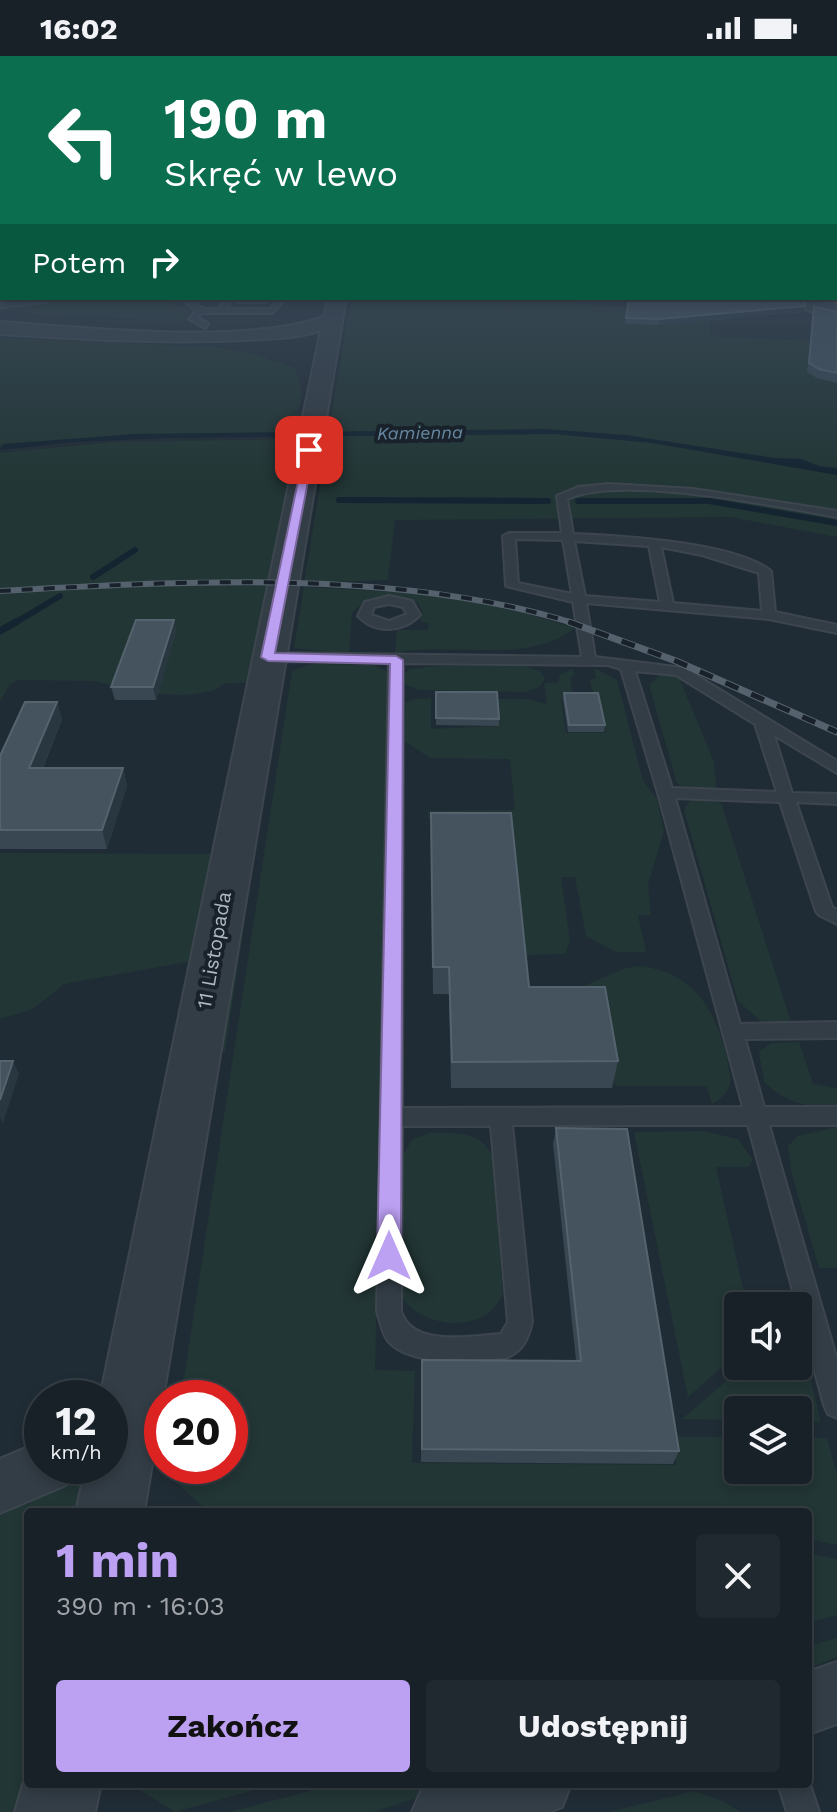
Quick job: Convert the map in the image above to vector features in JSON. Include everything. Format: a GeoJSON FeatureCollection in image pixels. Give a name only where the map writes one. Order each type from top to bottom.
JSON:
{"type":"FeatureCollection","features":[{"type":"Feature","properties":{"kind":"street"},"geometry":{"type":"LineString","coordinates":[[36,321],[85,325],[153,321]]}},
{"type":"Feature","properties":{"kind":"street"},"geometry":{"type":"LineString","coordinates":[[217,321],[329,343]]}},
{"type":"Feature","properties":{"kind":"street"},"geometry":{"type":"LineString","coordinates":[[0,328],[101,333],[261,330],[296,321]]}},
{"type":"Feature","properties":{"kind":"street"},"geometry":{"type":"LineString","coordinates":[[308,339],[313,321]]}},
{"type":"Feature","properties":{"kind":"street"},"geometry":{"type":"LineString","coordinates":[[308,339],[332,321]]}},
{"type":"Feature","properties":{"kind":"street","name":"11 Listopada"},"geometry":{"type":"LineString","coordinates":[[128,1382],[333,321]]}},
{"type":"Feature","properties":{"kind":"street","name":"11 Listopada"},"geometry":{"type":"LineString","coordinates":[[308,339],[320,388]]}},
{"type":"Feature","properties":{"kind":"street"},"geometry":{"type":"LineString","coordinates":[[0,1486],[24,1476]]}},
{"type":"Feature","properties":{"kind":"street","name":"11 Listopada"},"geometry":{"type":"LineString","coordinates":[[110,1508],[113,1484]]}},
{"type":"Feature","properties":{"kind":"street"},"geometry":{"type":"LineString","coordinates":[[812,1702],[837,1693]]}},
{"type":"Feature","properties":{"kind":"street"},"geometry":{"type":"LineString","coordinates":[[55,1812],[60,1788]]}},
{"type":"Feature","properties":{"kind":"street"},"geometry":{"type":"LineString","coordinates":[[445,1812],[526,1788]]}},
{"type":"Feature","properties":{"kind":"lane"},"geometry":{"type":"LineString","coordinates":[[589,661],[561,498],[568,492],[588,489],[706,491],[837,514]]}},
{"type":"Feature","properties":{"kind":"lane"},"geometry":{"type":"LineString","coordinates":[[769,615],[765,571],[690,547],[654,542],[509,536],[512,586],[579,599],[769,615],[837,629]]}},
{"type":"Feature","properties":{"kind":"lane"},"geometry":{"type":"LineString","coordinates":[[654,542],[667,606]]}},
{"type":"Feature","properties":{"kind":"lane"},"geometry":{"type":"LineString","coordinates":[[268,657],[386,646],[617,662],[627,666],[679,671],[837,768]]}},
{"type":"Feature","properties":{"kind":"lane"},"geometry":{"type":"LineString","coordinates":[[386,646],[389,1311],[395,1330],[407,1341],[421,1347],[506,1346],[517,1335],[520,1322],[501,1116]]}},
{"type":"Feature","properties":{"kind":"lane"},"geometry":{"type":"LineString","coordinates":[[627,666],[666,793],[837,1405]]}},
{"type":"Feature","properties":{"kind":"lane"},"geometry":{"type":"LineString","coordinates":[[762,722],[825,911],[837,918]]}},
{"type":"Feature","properties":{"kind":"lane"},"geometry":{"type":"LineString","coordinates":[[666,793],[837,799]]}},
{"type":"Feature","properties":{"kind":"lane"},"geometry":{"type":"LineString","coordinates":[[733,1032],[837,1030]]}},
{"type":"Feature","properties":{"kind":"lane"},"geometry":{"type":"LineString","coordinates":[[390,1117],[837,1116]]}},
{"type":"Feature","properties":{"kind":"lane"},"geometry":{"type":"LineString","coordinates":[[795,1788],[803,1812]]}},
{"type":"Feature","properties":{"kind":"green space"},"geometry":{"type":"Polygon","coordinates":[[[347,321],[630,321],[632,324],[666,326],[671,321],[709,321],[710,334],[719,337],[837,342],[837,537],[730,517],[395,520],[388,580],[304,583],[347,321]]]}},
{"type":"Feature","properties":{"kind":"green space"},"geometry":{"type":"Polygon","coordinates":[[[0,338],[215,347],[250,353],[295,368],[302,393],[299,408],[293,413],[303,414],[297,433],[154,435],[0,446],[0,338]]]}},
{"type":"Feature","properties":{"kind":"green space"},"geometry":{"type":"Polygon","coordinates":[[[297,439],[251,683],[226,683],[213,691],[187,695],[149,694],[94,681],[18,680],[10,684],[0,702],[0,453],[112,442],[297,439]]]}},
{"type":"Feature","properties":{"kind":"green space"},"geometry":{"type":"Polygon","coordinates":[[[304,587],[431,594],[505,607],[575,628],[556,639],[534,646],[395,653],[397,630],[428,630],[428,623],[420,621],[423,614],[418,603],[383,597],[366,602],[352,613],[349,654],[294,648],[304,587]]]}},
{"type":"Feature","properties":{"kind":"green space"},"geometry":{"type":"Polygon","coordinates":[[[312,664],[374,665],[390,673],[391,683],[375,1370],[415,1371],[412,1463],[676,1465],[672,1437],[724,1437],[724,1484],[812,1484],[812,1438],[827,1438],[837,1475],[837,1545],[812,1540],[812,1508],[205,1508],[178,1484],[248,1484],[248,1380],[184,1380],[292,671],[312,664]]]}},
{"type":"Feature","properties":{"kind":"green space"},"geometry":{"type":"Polygon","coordinates":[[[524,666],[540,671],[545,679],[539,687],[526,692],[419,690],[404,684],[404,674],[410,669],[524,666]]]}},
{"type":"Feature","properties":{"kind":"green space"},"geometry":{"type":"Polygon","coordinates":[[[594,668],[617,680],[643,781],[657,799],[664,831],[648,884],[651,915],[638,915],[646,952],[616,952],[586,936],[575,877],[561,877],[570,941],[565,954],[526,955],[497,818],[428,818],[428,811],[515,810],[510,759],[430,758],[403,740],[404,704],[414,699],[431,698],[431,729],[499,726],[498,699],[527,699],[547,704],[544,683],[557,683],[561,674],[573,669],[574,676],[570,677],[573,699],[561,699],[566,733],[606,733],[600,700],[594,699],[590,679],[596,679],[594,668]]]}},
{"type":"Feature","properties":{"kind":"green space"},"geometry":{"type":"Polygon","coordinates":[[[661,674],[678,675],[714,762],[716,790],[686,788],[677,783],[649,685],[661,674]]]}},
{"type":"Feature","properties":{"kind":"green space"},"geometry":{"type":"Polygon","coordinates":[[[282,675],[225,1052],[218,1054],[282,675]]]}},
{"type":"Feature","properties":{"kind":"green space"},"geometry":{"type":"Polygon","coordinates":[[[690,801],[721,803],[792,1025],[763,1023],[738,1001],[684,810],[690,801]]]}},
{"type":"Feature","properties":{"kind":"green space"},"geometry":{"type":"Polygon","coordinates":[[[0,853],[232,854],[214,957],[64,984],[33,1009],[0,1019],[0,853]]]}},
{"type":"Feature","properties":{"kind":"green space"},"geometry":{"type":"Polygon","coordinates":[[[639,966],[661,970],[679,978],[706,1004],[715,1021],[731,1080],[729,1088],[712,1104],[707,1086],[615,1086],[603,1012],[577,989],[626,968],[639,966]]]}},
{"type":"Feature","properties":{"kind":"green space"},"geometry":{"type":"Polygon","coordinates":[[[799,1042],[813,1084],[837,1088],[837,1108],[798,1103],[764,1081],[759,1052],[771,1043],[799,1042]]]}},
{"type":"Feature","properties":{"kind":"green space"},"geometry":{"type":"Polygon","coordinates":[[[837,1127],[837,1268],[819,1268],[791,1171],[788,1146],[798,1136],[837,1127]]]}},
{"type":"Feature","properties":{"kind":"green space"},"geometry":{"type":"Polygon","coordinates":[[[703,1131],[738,1139],[753,1160],[748,1167],[716,1167],[744,1292],[724,1292],[724,1365],[688,1397],[634,1132],[703,1131]]]}},
{"type":"Feature","properties":{"kind":"green space"},"geometry":{"type":"Polygon","coordinates":[[[429,1133],[475,1138],[482,1142],[493,1158],[503,1293],[495,1307],[469,1321],[438,1321],[423,1315],[400,1295],[400,1160],[412,1140],[429,1133]]]}},
{"type":"Feature","properties":{"kind":"green space"},"geometry":{"type":"Polygon","coordinates":[[[728,1380],[810,1380],[821,1422],[812,1422],[812,1396],[724,1396],[724,1420],[682,1419],[728,1380]]]}},
{"type":"Feature","properties":{"kind":"green space"},"geometry":{"type":"Polygon","coordinates":[[[26,1484],[84,1484],[80,1508],[24,1508],[24,1783],[18,1812],[0,1812],[0,1494],[26,1484]]]}},
{"type":"Feature","properties":{"kind":"green space"},"geometry":{"type":"Polygon","coordinates":[[[812,1554],[837,1559],[837,1615],[812,1622],[812,1554]]]}},
{"type":"Feature","properties":{"kind":"green space"},"geometry":{"type":"Polygon","coordinates":[[[837,1638],[837,1657],[812,1667],[812,1645],[837,1638]]]}},
{"type":"Feature","properties":{"kind":"green space"},"geometry":{"type":"Polygon","coordinates":[[[136,1788],[262,1788],[175,1812],[136,1788]]]}},
{"type":"Feature","properties":{"kind":"green space"},"geometry":{"type":"Polygon","coordinates":[[[322,1788],[447,1788],[374,1812],[229,1812],[322,1788]]]}},
{"type":"Feature","properties":{"kind":"green space"},"geometry":{"type":"Polygon","coordinates":[[[694,1791],[725,1802],[740,1812],[609,1812],[694,1791]]]}},
{"type":"Feature","properties":{"kind":"water","name":"Kamienna"},"geometry":{"type":"Polygon","coordinates":[[[545,429],[626,435],[773,458],[801,459],[819,466],[837,468],[837,475],[652,443],[554,434],[164,438],[75,442],[0,450],[3,444],[135,434],[545,429]]]}},
{"type":"Feature","properties":{"kind":"building"},"geometry":{"type":"Polygon","coordinates":[[[813,321],[837,321],[837,373],[809,363],[813,321]]]}},
{"type":"Feature","properties":{"kind":"building"},"geometry":{"type":"Polygon","coordinates":[[[136,620],[174,620],[153,687],[111,687],[136,620]]]}},
{"type":"Feature","properties":{"kind":"building"},"geometry":{"type":"Polygon","coordinates":[[[436,692],[497,692],[499,719],[436,718],[436,692]]]}},
{"type":"Feature","properties":{"kind":"building"},"geometry":{"type":"Polygon","coordinates":[[[564,693],[598,693],[605,725],[569,725],[564,693]]]}},
{"type":"Feature","properties":{"kind":"building"},"geometry":{"type":"Polygon","coordinates":[[[25,702],[57,702],[29,768],[123,768],[102,830],[0,830],[0,756],[25,702]]]}},
{"type":"Feature","properties":{"kind":"building"},"geometry":{"type":"Polygon","coordinates":[[[431,813],[511,813],[529,987],[605,987],[618,1061],[452,1062],[449,967],[433,967],[431,813]]]}},
{"type":"Feature","properties":{"kind":"building"},"geometry":{"type":"Polygon","coordinates":[[[0,1061],[13,1061],[0,1100],[0,1061]]]}},
{"type":"Feature","properties":{"kind":"building"},"geometry":{"type":"Polygon","coordinates":[[[556,1128],[627,1129],[679,1451],[422,1449],[422,1360],[581,1361],[556,1128]]]}},
{"type":"Feature","properties":{"kind":"waterway"},"geometry":{"type":"LineString","coordinates":[[339,500],[548,501]]}},
{"type":"Feature","properties":{"kind":"waterway"},"geometry":{"type":"LineString","coordinates":[[578,501],[709,501],[837,523]]}},
{"type":"Feature","properties":{"kind":"waterway"},"geometry":{"type":"LineString","coordinates":[[93,577],[135,550]]}},
{"type":"Feature","properties":{"kind":"waterway"},"geometry":{"type":"LineString","coordinates":[[13,624],[60,596]]}},
{"type":"Feature","properties":{"kind":"waterway"},"geometry":{"type":"LineString","coordinates":[[0,631],[16,622]]}},
{"type":"Feature","properties":{"kind":"railway"},"geometry":{"type":"LineString","coordinates":[[0,591],[216,582],[365,586],[508,606],[570,623]]}},
{"type":"Feature","properties":{"kind":"railway"},"geometry":{"type":"LineString","coordinates":[[570,623],[576,624]]}},
{"type":"Feature","properties":{"kind":"railway"},"geometry":{"type":"LineString","coordinates":[[570,623],[676,661],[837,732]]}},
{"type":"Feature","properties":{"kind":"route"},"geometry":{"type":"LineString","coordinates":[[309,450],[268,657],[396,660],[389,1256]]}}]}
